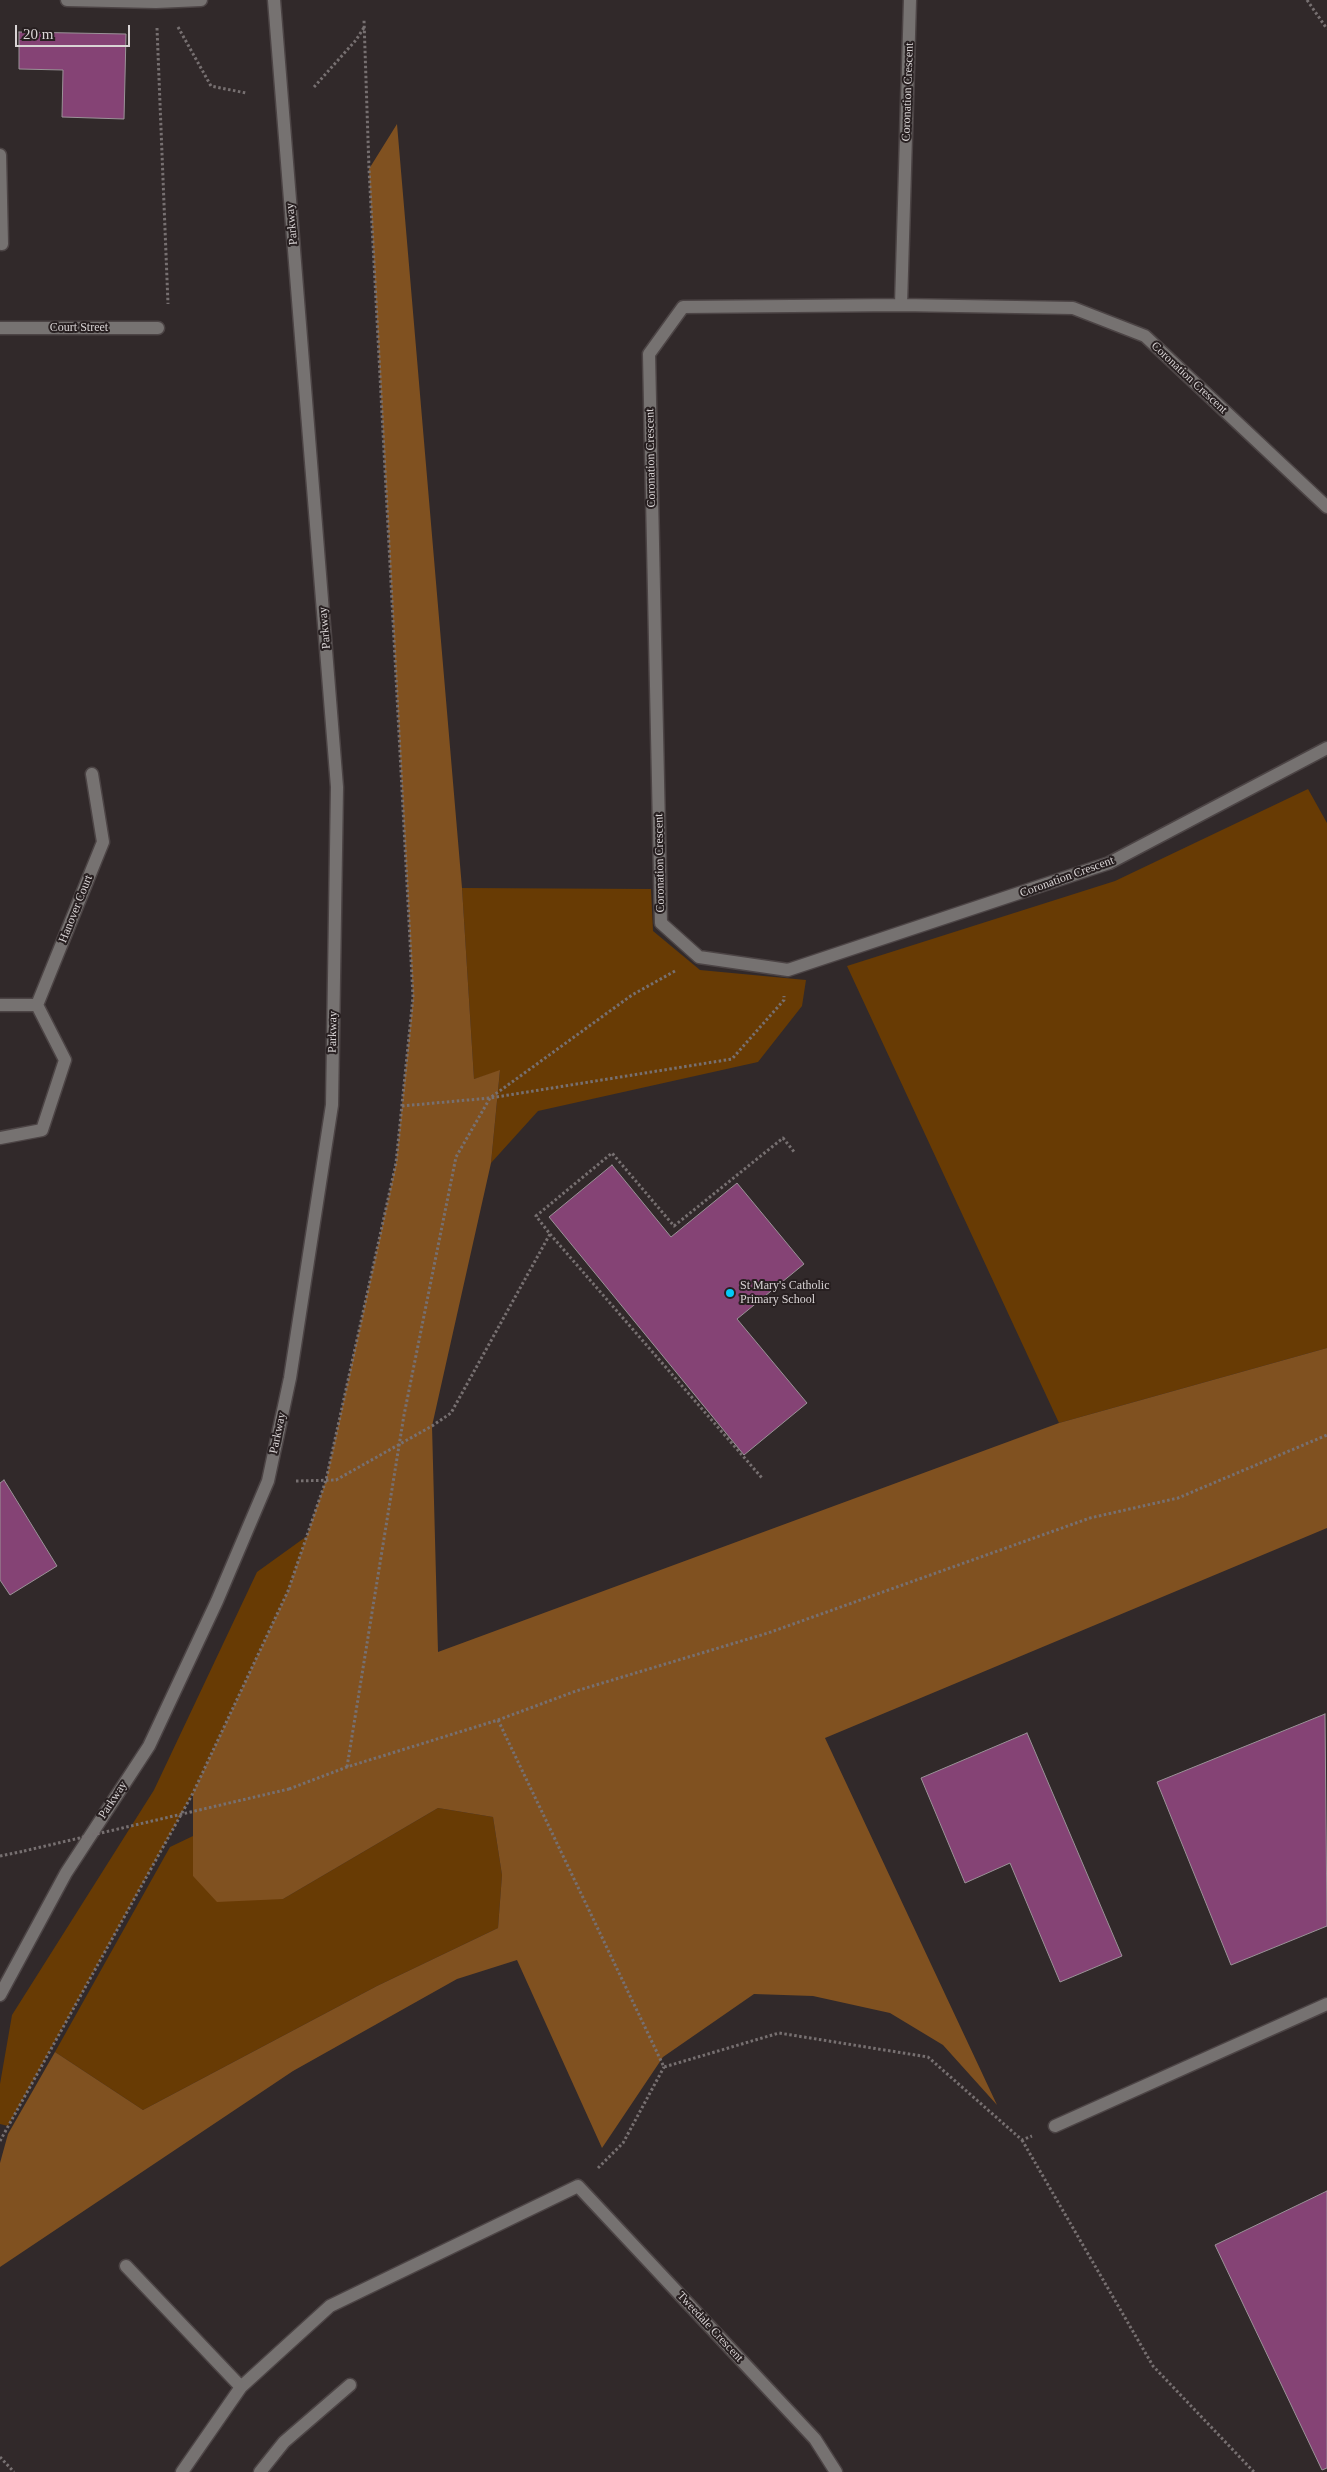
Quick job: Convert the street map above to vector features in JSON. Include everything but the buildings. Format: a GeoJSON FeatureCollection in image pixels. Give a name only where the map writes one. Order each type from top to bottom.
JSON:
{"type":"FeatureCollection","features":[{"type":"Feature","properties":{"kind":"street"},"geometry":{"type":"LineString","coordinates":[[67,0],[156,2],[201,0]]}},
{"type":"Feature","properties":{"kind":"street","name":"Parkway"},"geometry":{"type":"LineString","coordinates":[[0,1995],[66,1873],[149,1746],[217,1601],[268,1481],[290,1378],[332,1105],[337,787],[274,0]]}},
{"type":"Feature","properties":{"kind":"street","name":"Coronation Crescent"},"geometry":{"type":"LineString","coordinates":[[901,304],[910,0]]}},
{"type":"Feature","properties":{"kind":"street"},"geometry":{"type":"LineString","coordinates":[[0,155],[2,244]]}},
{"type":"Feature","properties":{"kind":"street","name":"Coronation Crescent"},"geometry":{"type":"LineString","coordinates":[[1327,508],[1144,336],[1073,308],[901,304],[683,307],[649,354],[661,923],[699,957],[788,970],[1110,863],[1327,748]]}},
{"type":"Feature","properties":{"kind":"street","name":"Court Street"},"geometry":{"type":"LineString","coordinates":[[0,328],[158,328]]}},
{"type":"Feature","properties":{"kind":"street","name":"Hanover Court"},"geometry":{"type":"LineString","coordinates":[[37,1005],[103,842],[92,774]]}},
{"type":"Feature","properties":{"kind":"street"},"geometry":{"type":"LineString","coordinates":[[0,1005],[37,1005],[65,1060],[42,1130],[0,1138]]}},
{"type":"Feature","properties":{"kind":"street"},"geometry":{"type":"LineString","coordinates":[[1055,2126],[1327,2004]]}},
{"type":"Feature","properties":{"kind":"street"},"geometry":{"type":"LineString","coordinates":[[182,2472],[241,2387],[330,2306],[578,2186]]}},
{"type":"Feature","properties":{"kind":"street","name":"Tweedale Crescent"},"geometry":{"type":"LineString","coordinates":[[578,2186],[815,2439],[836,2472]]}},
{"type":"Feature","properties":{"kind":"street"},"geometry":{"type":"LineString","coordinates":[[126,2266],[241,2387]]}},
{"type":"Feature","properties":{"kind":"street"},"geometry":{"type":"LineString","coordinates":[[260,2472],[284,2442],[350,2385]]}},
{"type":"Feature","properties":{"kind":"path"},"geometry":{"type":"LineString","coordinates":[[1306,0],[1327,29]]}},
{"type":"Feature","properties":{"kind":"path"},"geometry":{"type":"LineString","coordinates":[[156,18],[168,305],[158,328]]}},
{"type":"Feature","properties":{"kind":"path"},"geometry":{"type":"LineString","coordinates":[[175,23],[186,39],[211,86],[246,93]]}},
{"type":"Feature","properties":{"kind":"path"},"geometry":{"type":"LineString","coordinates":[[314,87],[356,40],[365,26]]}},
{"type":"Feature","properties":{"kind":"path"},"geometry":{"type":"LineString","coordinates":[[347,1767],[399,1444],[456,1157],[490,1098],[632,995],[699,957]]}},
{"type":"Feature","properties":{"kind":"path"},"geometry":{"type":"LineString","coordinates":[[402,1106],[490,1098],[732,1059],[784,1000],[788,970]]}},
{"type":"Feature","properties":{"kind":"path"},"geometry":{"type":"LineString","coordinates":[[762,1478],[536,1216],[612,1153],[674,1226],[783,1138],[795,1153]]}},
{"type":"Feature","properties":{"kind":"path"},"geometry":{"type":"LineString","coordinates":[[268,1481],[336,1480],[451,1413],[550,1234]]}},
{"type":"Feature","properties":{"kind":"path"},"geometry":{"type":"LineString","coordinates":[[0,1856],[289,1789],[347,1767],[498,1720],[576,1691],[768,1633],[1090,1518],[1178,1498],[1327,1435]]}},
{"type":"Feature","properties":{"kind":"path"},"geometry":{"type":"LineString","coordinates":[[498,1720],[664,2067]]}},
{"type":"Feature","properties":{"kind":"path"},"geometry":{"type":"LineString","coordinates":[[578,2186],[623,2143],[664,2067],[779,2033],[928,2057],[1022,2140],[1153,2366],[1254,2472]]}},
{"type":"Feature","properties":{"kind":"path"},"geometry":{"type":"LineString","coordinates":[[1022,2140],[1055,2126]]}},
{"type":"Feature","properties":{"kind":"path"},"geometry":{"type":"LineString","coordinates":[[0,2457],[14,2472]]}},
{"type":"Feature","properties":{"kind":"shaded area"},"geometry":{"type":"Polygon","coordinates":[[[397,124],[462,888],[474,1079],[500,1070],[491,1163],[432,1426],[438,1652],[1059,1423],[1327,1348],[1327,1528],[825,1738],[997,2105],[943,2045],[890,2013],[813,1996],[754,1994],[663,2057],[602,2148],[517,1960],[457,1979],[293,2071],[0,2267],[0,2163],[8,2134],[55,2052],[143,2110],[377,1986],[498,1928],[502,1875],[493,1817],[438,1808],[283,1899],[217,1902],[193,1876],[193,1793],[288,1591],[326,1480],[396,1163],[413,997],[369,169],[397,124]]]}},
{"type":"Feature","properties":{"kind":"shaded area"},"geometry":{"type":"Polygon","coordinates":[[[1308,789],[1327,823],[1327,1348],[1059,1423],[847,966],[1115,881],[1308,789]]]}},
{"type":"Feature","properties":{"kind":"shaded area"},"geometry":{"type":"Polygon","coordinates":[[[462,888],[651,889],[653,931],[700,970],[806,980],[802,1006],[758,1062],[538,1111],[491,1163],[500,1071],[474,1079],[462,888]]]}},
{"type":"Feature","properties":{"kind":"shaded area"},"geometry":{"type":"Polygon","coordinates":[[[307,1536],[288,1591],[193,1793],[8,2126],[0,2124],[0,2084],[12,2015],[154,1790],[257,1572],[307,1536]]]}},
{"type":"Feature","properties":{"kind":"shaded area"},"geometry":{"type":"Polygon","coordinates":[[[438,1808],[493,1817],[502,1875],[498,1928],[377,1986],[143,2110],[55,2052],[170,1847],[193,1836],[193,1876],[283,1899],[438,1808]]]}},
{"type":"Feature","properties":{"kind":"place","name":"St Mary's Catholic Primary School"},"geometry":{"type":"Point","coordinates":[730,1293]}}]}
